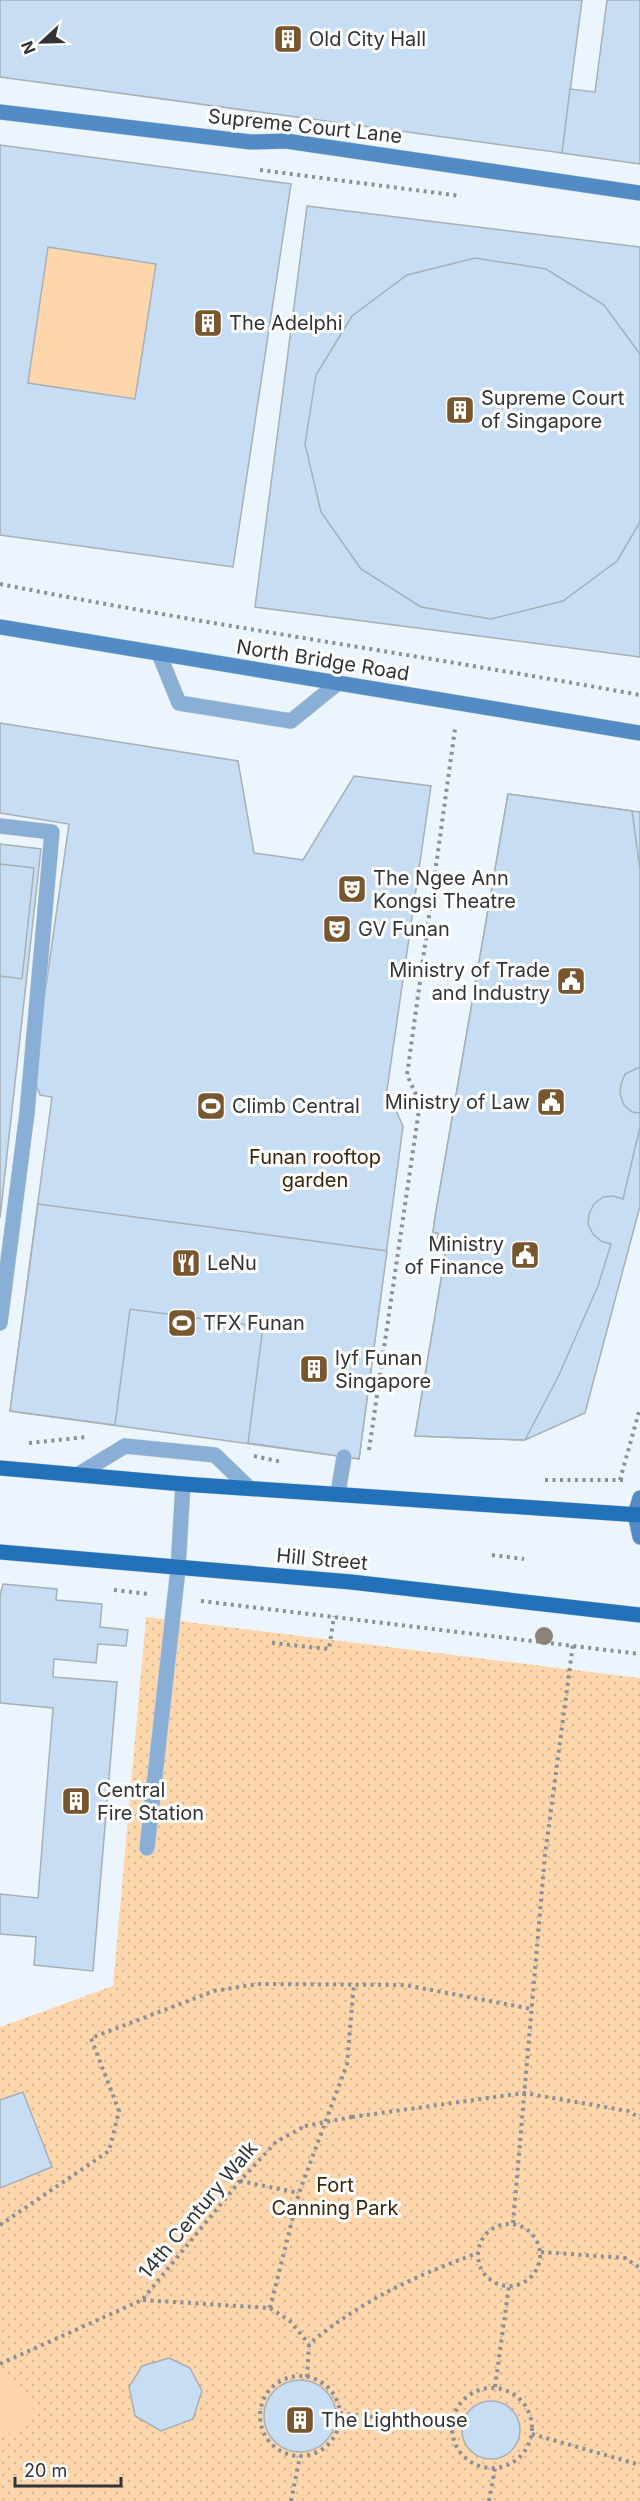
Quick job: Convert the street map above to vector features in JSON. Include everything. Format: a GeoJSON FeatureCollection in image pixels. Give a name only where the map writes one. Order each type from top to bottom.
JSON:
{"type":"FeatureCollection","features":[{"type":"Feature","properties":{"kind":"main road"},"geometry":{"type":"LineString","coordinates":[[0,1468],[183,1484],[638,1515]]}},
{"type":"Feature","properties":{"kind":"main road","name":"Hill Street"},"geometry":{"type":"LineString","coordinates":[[0,1552],[351,1582],[640,1615]]}},
{"type":"Feature","properties":{"kind":"street","name":"Supreme Court Lane"},"geometry":{"type":"LineString","coordinates":[[0,112],[250,141],[286,141],[640,193]]}},
{"type":"Feature","properties":{"kind":"street","name":"North Bridge Road"},"geometry":{"type":"LineString","coordinates":[[0,627],[640,734]]}},
{"type":"Feature","properties":{"kind":"street"},"geometry":{"type":"LineString","coordinates":[[640,1498],[638,1515],[640,1537]]}},
{"type":"Feature","properties":{"kind":"lane"},"geometry":{"type":"LineString","coordinates":[[159,654],[179,703],[190,705],[291,721],[338,683]]}},
{"type":"Feature","properties":{"kind":"lane"},"geometry":{"type":"LineString","coordinates":[[0,826],[52,832],[27,1113],[0,1323]]}},
{"type":"Feature","properties":{"kind":"lane"},"geometry":{"type":"LineString","coordinates":[[79,1474],[125,1446],[215,1455],[248,1488]]}},
{"type":"Feature","properties":{"kind":"lane"},"geometry":{"type":"LineString","coordinates":[[338,1493],[344,1456]]}},
{"type":"Feature","properties":{"kind":"lane"},"geometry":{"type":"LineString","coordinates":[[147,1848],[173,1597],[178,1569],[183,1484]]}},
{"type":"Feature","properties":{"kind":"path"},"geometry":{"type":"LineString","coordinates":[[254,169],[464,196]]}},
{"type":"Feature","properties":{"kind":"path"},"geometry":{"type":"LineString","coordinates":[[0,584],[151,614],[449,660],[640,695]]}},
{"type":"Feature","properties":{"kind":"path"},"geometry":{"type":"LineString","coordinates":[[362,1495],[420,1103],[407,1075],[459,703]]}},
{"type":"Feature","properties":{"kind":"path"},"geometry":{"type":"LineString","coordinates":[[612,1513],[640,1408]]}},
{"type":"Feature","properties":{"kind":"path"},"geometry":{"type":"LineString","coordinates":[[492,1555],[524,1559]]}},
{"type":"Feature","properties":{"kind":"path"},"geometry":{"type":"LineString","coordinates":[[106,1589],[573,1644],[640,1654]]}},
{"type":"Feature","properties":{"kind":"path"},"geometry":{"type":"LineString","coordinates":[[273,1643],[329,1649],[334,1616]]}},
{"type":"Feature","properties":{"kind":"path"},"geometry":{"type":"LineString","coordinates":[[513,2223],[545,1855],[573,1644]]}},
{"type":"Feature","properties":{"kind":"path"},"geometry":{"type":"LineString","coordinates":[[0,2225],[109,2151],[119,2111],[91,2038],[214,1991],[258,1984],[405,1985],[532,2009]]}},
{"type":"Feature","properties":{"kind":"path"},"geometry":{"type":"LineString","coordinates":[[270,2308],[299,2193],[347,2064],[354,1984]]}},
{"type":"Feature","properties":{"kind":"path","name":"14th Century Walk"},"geometry":{"type":"LineString","coordinates":[[0,2364],[142,2300],[240,2181],[276,2142],[305,2126],[352,2117],[524,2093],[628,2111],[640,2118]]}},
{"type":"Feature","properties":{"kind":"path"},"geometry":{"type":"LineString","coordinates":[[240,2181],[299,2193]]}},
{"type":"Feature","properties":{"kind":"path"},"geometry":{"type":"LineString","coordinates":[[513,2223],[531,2233],[541,2252],[540,2262],[528,2280],[510,2286],[490,2280],[479,2263],[478,2253],[485,2234],[503,2224],[513,2223]]}},
{"type":"Feature","properties":{"kind":"path"},"geometry":{"type":"LineString","coordinates":[[541,2252],[625,2258],[640,2268]]}},
{"type":"Feature","properties":{"kind":"path"},"geometry":{"type":"LineString","coordinates":[[309,2344],[346,2314],[418,2275],[478,2253]]}},
{"type":"Feature","properties":{"kind":"path"},"geometry":{"type":"LineString","coordinates":[[495,2387],[510,2286]]}},
{"type":"Feature","properties":{"kind":"path"},"geometry":{"type":"LineString","coordinates":[[142,2300],[270,2308],[290,2321],[309,2344],[307,2377]]}},
{"type":"Feature","properties":{"kind":"path"},"geometry":{"type":"LineString","coordinates":[[294,2376],[307,2377],[330,2390],[340,2413],[333,2439],[313,2454],[287,2455],[275,2448],[266,2438],[261,2426],[260,2412],[270,2388],[294,2376]]}},
{"type":"Feature","properties":{"kind":"path"},"geometry":{"type":"LineString","coordinates":[[495,2387],[507,2390],[527,2407],[532,2420],[532,2433],[528,2447],[519,2458],[508,2465],[495,2468],[481,2467],[468,2461],[459,2451],[451,2427],[460,2402],[476,2391],[495,2387]]}},
{"type":"Feature","properties":{"kind":"path"},"geometry":{"type":"LineString","coordinates":[[340,2413],[451,2427]]}},
{"type":"Feature","properties":{"kind":"path"},"geometry":{"type":"LineString","coordinates":[[532,2433],[640,2465]]}},
{"type":"Feature","properties":{"kind":"path"},"geometry":{"type":"LineString","coordinates":[[291,2501],[300,2456]]}},
{"type":"Feature","properties":{"kind":"path"},"geometry":{"type":"LineString","coordinates":[[489,2501],[495,2468]]}},
{"type":"Feature","properties":{"kind":"green space"},"geometry":{"type":"Polygon","coordinates":[[[48,247],[156,264],[135,399],[28,383],[48,247]]]}},
{"type":"Feature","properties":{"kind":"green space","name":"Fort Canning Park"},"geometry":{"type":"Polygon","coordinates":[[[146,1617],[640,1678],[640,2501],[0,2501],[0,2027],[113,1986],[146,1617]]]}},
{"type":"Feature","properties":{"kind":"green space"},"geometry":{"type":"Polygon","coordinates":[[[5,2372],[38,2415],[0,2439],[0,2375],[5,2372]]]}},
{"type":"Feature","properties":{"kind":"building","name":"Old City Hall"},"geometry":{"type":"Polygon","coordinates":[[[0,0],[582,0],[562,153],[0,77],[0,0]]]}},
{"type":"Feature","properties":{"kind":"building"},"geometry":{"type":"Polygon","coordinates":[[[607,0],[640,0],[640,164],[562,153],[570,89],[595,92],[607,0]]]}},
{"type":"Feature","properties":{"kind":"building","name":"The Adelphi"},"geometry":{"type":"Polygon","coordinates":[[[0,145],[291,184],[233,567],[0,535],[0,145]],[[48,247],[28,383],[135,399],[156,264],[48,247]]]}},
{"type":"Feature","properties":{"kind":"building","name":"Supreme Court of Singapore"},"geometry":{"type":"Polygon","coordinates":[[[307,206],[640,247],[640,657],[255,607],[307,206]]]}},
{"type":"Feature","properties":{"kind":"building","name":"Supreme Court of Singapore"},"geometry":{"type":"Polygon","coordinates":[[[475,258],[546,269],[604,305],[640,354],[640,522],[617,561],[563,601],[491,619],[421,607],[361,569],[321,512],[305,444],[316,375],[352,316],[407,275],[475,258]]]}},
{"type":"Feature","properties":{"kind":"building"},"geometry":{"type":"Polygon","coordinates":[[[0,723],[238,761],[254,853],[303,860],[354,776],[431,786],[387,1090],[403,1126],[359,1459],[10,1411],[52,1097],[40,1095],[33,1077],[69,824],[0,813],[0,723]]]}},
{"type":"Feature","properties":{"kind":"building"},"geometry":{"type":"Polygon","coordinates":[[[508,794],[640,812],[640,1206],[585,1413],[525,1440],[415,1436],[446,1250],[436,1248],[438,1233],[433,1233],[435,1217],[508,794]]]}},
{"type":"Feature","properties":{"kind":"building"},"geometry":{"type":"Polygon","coordinates":[[[508,794],[632,811],[640,869],[640,1067],[625,1074],[620,1094],[624,1105],[632,1112],[640,1113],[640,1127],[623,1199],[613,1196],[603,1197],[594,1204],[589,1214],[588,1224],[593,1234],[601,1241],[611,1244],[598,1286],[558,1377],[525,1440],[415,1436],[446,1250],[436,1248],[438,1233],[433,1233],[435,1217],[508,794]]]}},
{"type":"Feature","properties":{"kind":"building"},"geometry":{"type":"Polygon","coordinates":[[[0,844],[41,849],[0,1218],[0,844]]]}},
{"type":"Feature","properties":{"kind":"building"},"geometry":{"type":"Polygon","coordinates":[[[0,864],[34,868],[22,979],[0,976],[0,864]]]}},
{"type":"Feature","properties":{"kind":"building","name":"lyf Funan Singapore"},"geometry":{"type":"Polygon","coordinates":[[[38,1204],[387,1251],[359,1459],[248,1443],[263,1327],[130,1309],[115,1425],[10,1411],[38,1204]]]}},
{"type":"Feature","properties":{"kind":"building","name":"Central Fire Station"},"geometry":{"type":"Polygon","coordinates":[[[3,1584],[57,1589],[56,1600],[102,1604],[100,1627],[128,1630],[126,1646],[98,1644],[96,1663],[54,1659],[53,1677],[117,1682],[93,1971],[34,1965],[36,1937],[0,1934],[0,1894],[38,1898],[53,1708],[0,1703],[0,1595],[3,1584]]]}},
{"type":"Feature","properties":{"kind":"building"},"geometry":{"type":"Polygon","coordinates":[[[23,2092],[52,2167],[0,2188],[0,2100],[23,2092]]]}},
{"type":"Feature","properties":{"kind":"building"},"geometry":{"type":"Polygon","coordinates":[[[169,2358],[190,2368],[202,2391],[193,2419],[161,2431],[135,2416],[129,2387],[142,2366],[169,2358]]]}},
{"type":"Feature","properties":{"kind":"building","name":"The Lighthouse"},"geometry":{"type":"Polygon","coordinates":[[[300,2380],[314,2383],[326,2390],[333,2402],[336,2416],[333,2430],[326,2442],[314,2449],[300,2452],[286,2449],[274,2442],[267,2430],[264,2416],[267,2402],[274,2390],[286,2383],[300,2380]]]}},
{"type":"Feature","properties":{"kind":"building"},"geometry":{"type":"Polygon","coordinates":[[[491,2401],[502,2403],[515,2414],[520,2430],[518,2441],[507,2454],[491,2459],[480,2457],[467,2446],[462,2430],[464,2419],[475,2406],[491,2401]]]}},
{"type":"Feature","properties":{"kind":"place","name":"Old City Hall"},"geometry":{"type":"Point","coordinates":[288,39]}},
{"type":"Feature","properties":{"kind":"place","name":"The Adelphi"},"geometry":{"type":"Point","coordinates":[208,323]}},
{"type":"Feature","properties":{"kind":"place","name":"Supreme Court of Singapore"},"geometry":{"type":"Point","coordinates":[460,410]}},
{"type":"Feature","properties":{"kind":"place","name":"The Ngee Ann Kongsi Theatre"},"geometry":{"type":"Point","coordinates":[352,889]}},
{"type":"Feature","properties":{"kind":"place","name":"GV Funan"},"geometry":{"type":"Point","coordinates":[337,929]}},
{"type":"Feature","properties":{"kind":"place","name":"Ministry of Trade and Industry"},"geometry":{"type":"Point","coordinates":[571,981]}},
{"type":"Feature","properties":{"kind":"place","name":"Ministry of Law"},"geometry":{"type":"Point","coordinates":[551,1102]}},
{"type":"Feature","properties":{"kind":"place","name":"Climb Central"},"geometry":{"type":"Point","coordinates":[211,1106]}},
{"type":"Feature","properties":{"kind":"place","name":"Ministry of Finance"},"geometry":{"type":"Point","coordinates":[525,1255]}},
{"type":"Feature","properties":{"kind":"place","name":"LeNu"},"geometry":{"type":"Point","coordinates":[186,1263]}},
{"type":"Feature","properties":{"kind":"place","name":"TFX Funan"},"geometry":{"type":"Point","coordinates":[182,1323]}},
{"type":"Feature","properties":{"kind":"place","name":"lyf Funan Singapore"},"geometry":{"type":"Point","coordinates":[314,1369]}},
{"type":"Feature","properties":{"kind":"place","name":"Central Fire Station"},"geometry":{"type":"Point","coordinates":[76,1801]}},
{"type":"Feature","properties":{"kind":"place","name":"The Lighthouse"},"geometry":{"type":"Point","coordinates":[300,2420]}},
{"type":"Feature","properties":{"kind":"park label","name":"Funan rooftop garden"},"geometry":{"type":"Point","coordinates":[315,1168]}}]}
